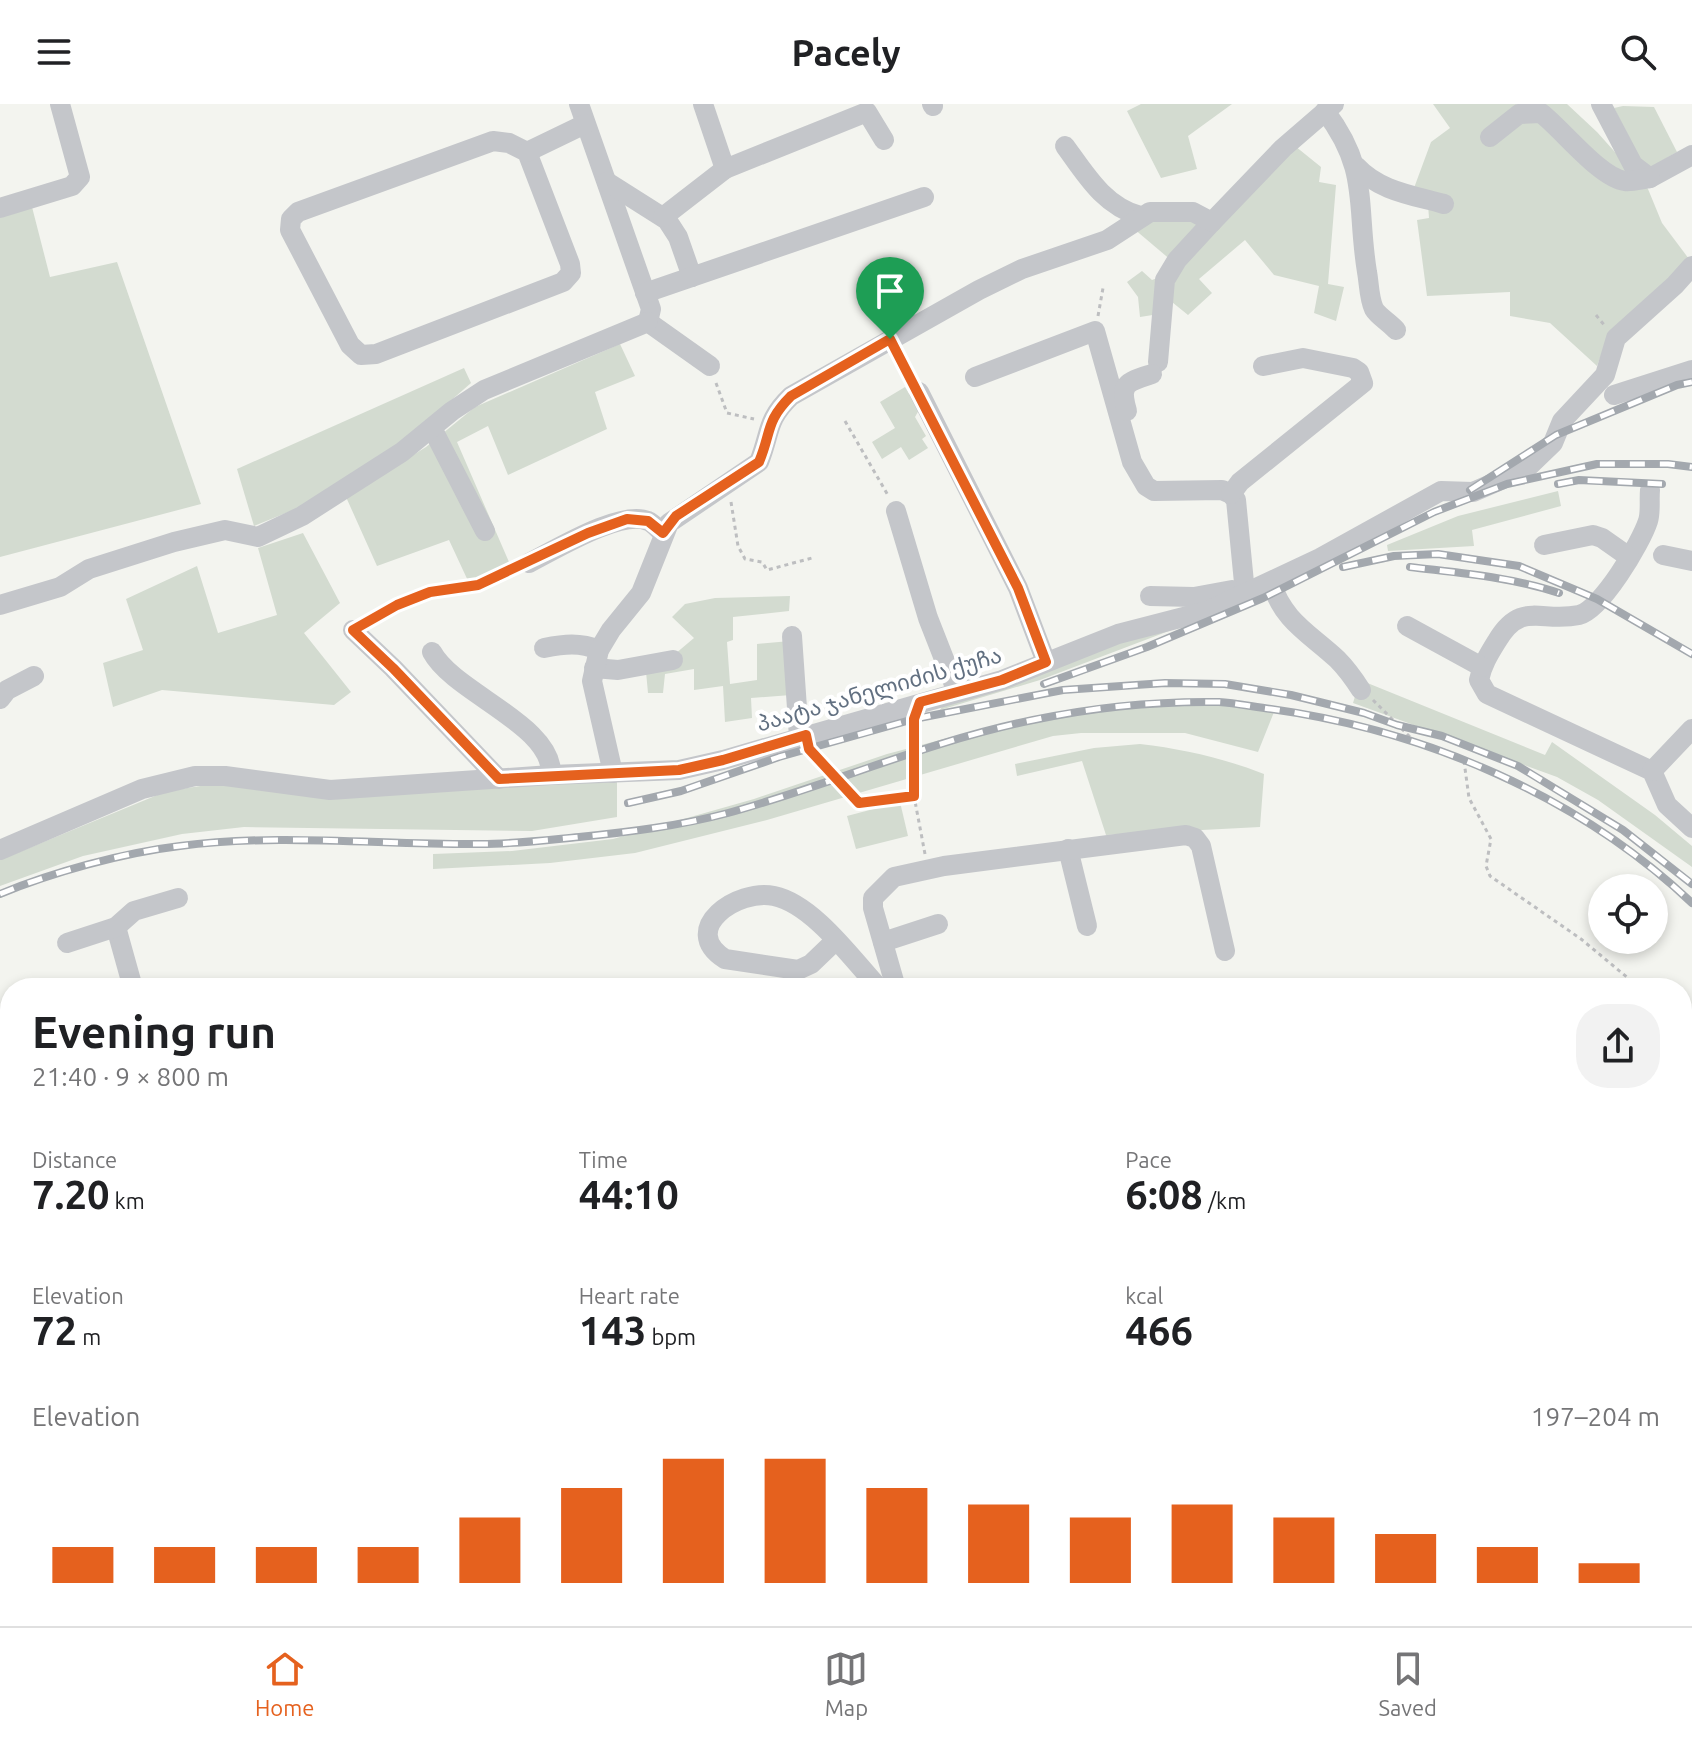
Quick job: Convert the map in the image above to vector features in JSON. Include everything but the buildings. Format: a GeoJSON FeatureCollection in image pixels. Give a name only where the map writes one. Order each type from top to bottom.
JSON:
{"type":"FeatureCollection","features":[{"type":"Feature","properties":{"kind":"street"},"geometry":{"type":"LineString","coordinates":[[0,208],[72,186],[80,177],[60,104]]}},
{"type":"Feature","properties":{"kind":"street"},"geometry":{"type":"LineString","coordinates":[[579,104],[651,309],[648,322]]}},
{"type":"Feature","properties":{"kind":"street"},"geometry":{"type":"LineString","coordinates":[[703,104],[725,169]]}},
{"type":"Feature","properties":{"kind":"street"},"geometry":{"type":"LineString","coordinates":[[1605,107],[1633,165],[1650,178]]}},
{"type":"Feature","properties":{"kind":"street"},"geometry":{"type":"LineString","coordinates":[[1143,480],[1145,475],[1123,388],[1129,381],[1155,368],[1165,280],[1177,260],[1212,222],[1283,148],[1330,108],[1356,166],[1365,258],[1374,310],[1396,330]]}},
{"type":"Feature","properties":{"kind":"street"},"geometry":{"type":"LineString","coordinates":[[663,217],[725,169],[867,112],[884,140]]}},
{"type":"Feature","properties":{"kind":"street"},"geometry":{"type":"LineString","coordinates":[[1490,137],[1519,114],[1541,113],[1584,154],[1614,178],[1625,181],[1650,178],[1692,155]]}},
{"type":"Feature","properties":{"kind":"street"},"geometry":{"type":"LineString","coordinates":[[527,152],[585,124]]}},
{"type":"Feature","properties":{"kind":"street"},"geometry":{"type":"LineString","coordinates":[[493,141],[509,143],[527,152],[571,273],[563,282],[376,354],[361,355],[350,345],[290,230],[291,219],[298,212],[493,141]]}},
{"type":"Feature","properties":{"kind":"street"},"geometry":{"type":"LineString","coordinates":[[1065,146],[1092,184],[1111,203],[1123,212],[1140,216]]}},
{"type":"Feature","properties":{"kind":"street"},"geometry":{"type":"LineString","coordinates":[[1356,166],[1367,178],[1383,187],[1444,204]]}},
{"type":"Feature","properties":{"kind":"street"},"geometry":{"type":"LineString","coordinates":[[607,182],[663,217],[678,237],[692,277]]}},
{"type":"Feature","properties":{"kind":"street"},"geometry":{"type":"LineString","coordinates":[[645,293],[924,197]]}},
{"type":"Feature","properties":{"kind":"street"},"geometry":{"type":"LineString","coordinates":[[613,773],[592,681],[597,659],[611,630],[641,593],[663,533],[676,516],[759,462],[770,423],[791,396],[1022,269],[1107,240],[1140,216],[1150,212],[1183,211],[1193,212],[1212,222]]}},
{"type":"Feature","properties":{"kind":"street","name":"პაატა ჯანელიძის ქუჩა"},"geometry":{"type":"LineString","coordinates":[[0,850],[142,789],[195,776],[225,776],[330,790],[679,770],[1002,680],[1118,634],[1207,611],[1244,590],[1271,582],[1320,558],[1441,491],[1473,492],[1526,469],[1553,443],[1562,421],[1605,375],[1616,338],[1692,266]]}},
{"type":"Feature","properties":{"kind":"street"},"geometry":{"type":"LineString","coordinates":[[648,322],[710,366]]}},
{"type":"Feature","properties":{"kind":"street"},"geometry":{"type":"LineString","coordinates":[[0,605],[60,587],[89,569],[174,542],[225,530],[258,537],[302,516],[402,452],[452,411],[484,390],[648,322]]}},
{"type":"Feature","properties":{"kind":"street"},"geometry":{"type":"LineString","coordinates":[[975,377],[1095,331],[1127,450],[1146,486],[1154,491],[1222,490],[1236,500],[1244,590],[1194,597],[1150,596]]}},
{"type":"Feature","properties":{"kind":"street"},"geometry":{"type":"LineString","coordinates":[[1231,494],[1240,482],[1363,383],[1359,372],[1353,368],[1303,358],[1263,366]]}},
{"type":"Feature","properties":{"kind":"street"},"geometry":{"type":"LineString","coordinates":[[1614,395],[1692,370]]}},
{"type":"Feature","properties":{"kind":"street"},"geometry":{"type":"LineString","coordinates":[[919,392],[1018,588],[1046,662]]}},
{"type":"Feature","properties":{"kind":"street"},"geometry":{"type":"LineString","coordinates":[[432,428],[485,531]]}},
{"type":"Feature","properties":{"kind":"street"},"geometry":{"type":"LineString","coordinates":[[1650,490],[1648,520],[1629,557],[1596,606],[1581,615],[1517,617],[1507,624],[1482,667],[1479,680],[1487,694],[1652,771],[1667,805],[1692,828]]}},
{"type":"Feature","properties":{"kind":"street"},"geometry":{"type":"LineString","coordinates":[[896,511],[928,618],[957,692]]}},
{"type":"Feature","properties":{"kind":"street"},"geometry":{"type":"LineString","coordinates":[[529,563],[588,533],[627,519],[648,521],[663,533]]}},
{"type":"Feature","properties":{"kind":"street"},"geometry":{"type":"LineString","coordinates":[[1544,545],[1593,535],[1629,557]]}},
{"type":"Feature","properties":{"kind":"street"},"geometry":{"type":"LineString","coordinates":[[1663,555],[1692,561]]}},
{"type":"Feature","properties":{"kind":"street"},"geometry":{"type":"LineString","coordinates":[[1271,582],[1294,624],[1338,661],[1361,690]]}},
{"type":"Feature","properties":{"kind":"street"},"geometry":{"type":"LineString","coordinates":[[1407,626],[1482,667]]}},
{"type":"Feature","properties":{"kind":"street"},"geometry":{"type":"LineString","coordinates":[[353,630],[499,779]]}},
{"type":"Feature","properties":{"kind":"street"},"geometry":{"type":"LineString","coordinates":[[792,636],[803,736]]}},
{"type":"Feature","properties":{"kind":"street"},"geometry":{"type":"LineString","coordinates":[[544,648],[567,643],[585,644],[597,659],[629,669],[673,660]]}},
{"type":"Feature","properties":{"kind":"street"},"geometry":{"type":"LineString","coordinates":[[432,652],[442,668],[528,730],[542,748],[552,770],[551,775]]}},
{"type":"Feature","properties":{"kind":"street"},"geometry":{"type":"LineString","coordinates":[[0,699],[7,690],[34,676]]}},
{"type":"Feature","properties":{"kind":"street"},"geometry":{"type":"LineString","coordinates":[[1652,771],[1692,729]]}},
{"type":"Feature","properties":{"kind":"street"},"geometry":{"type":"LineString","coordinates":[[893,978],[873,908],[873,898],[894,877],[1068,849],[1186,835],[1195,838],[1201,846],[1225,951]]}},
{"type":"Feature","properties":{"kind":"street"},"geometry":{"type":"LineString","coordinates":[[1068,849],[1087,926]]}},
{"type":"Feature","properties":{"kind":"street"},"geometry":{"type":"LineString","coordinates":[[835,941],[811,964],[798,970],[725,959],[716,953],[708,941],[708,931],[715,915],[737,900],[773,895],[808,912],[870,978]]}},
{"type":"Feature","properties":{"kind":"street"},"geometry":{"type":"LineString","coordinates":[[67,943],[116,927],[134,911],[178,898]]}},
{"type":"Feature","properties":{"kind":"street"},"geometry":{"type":"LineString","coordinates":[[883,942],[938,924]]}},
{"type":"Feature","properties":{"kind":"street"},"geometry":{"type":"LineString","coordinates":[[116,927],[130,978]]}},
{"type":"Feature","properties":{"kind":"path"},"geometry":{"type":"LineString","coordinates":[[1095,331],[1103,288]]}},
{"type":"Feature","properties":{"kind":"path"},"geometry":{"type":"LineString","coordinates":[[890,339],[919,392]]}},
{"type":"Feature","properties":{"kind":"path"},"geometry":{"type":"LineString","coordinates":[[710,366],[727,413],[759,420]]}},
{"type":"Feature","properties":{"kind":"path"},"geometry":{"type":"LineString","coordinates":[[845,421],[896,511]]}},
{"type":"Feature","properties":{"kind":"path"},"geometry":{"type":"LineString","coordinates":[[728,483],[738,546],[745,559],[762,562],[767,570],[812,558]]}},
{"type":"Feature","properties":{"kind":"path"},"geometry":{"type":"LineString","coordinates":[[353,630],[397,605],[430,592],[478,585],[529,563]]}},
{"type":"Feature","properties":{"kind":"path"},"geometry":{"type":"LineString","coordinates":[[1361,690],[1417,744],[1464,761],[1469,798],[1491,839],[1486,866],[1490,876],[1581,939],[1628,978]]}},
{"type":"Feature","properties":{"kind":"path"},"geometry":{"type":"LineString","coordinates":[[920,702],[914,719],[914,796],[927,870]]}},
{"type":"Feature","properties":{"kind":"path"},"geometry":{"type":"LineString","coordinates":[[803,736],[809,749],[859,803],[914,796]]}},
{"type":"Feature","properties":{"kind":"shaded area"},"geometry":{"type":"Polygon","coordinates":[[[1141,104],[1232,104],[1188,136],[1197,169],[1161,178],[1127,111],[1141,104]]]}},
{"type":"Feature","properties":{"kind":"shaded area"},"geometry":{"type":"Polygon","coordinates":[[[1433,104],[1567,104],[1597,132],[1648,189],[1662,223],[1692,263],[1605,345],[1597,366],[1550,323],[1510,316],[1510,292],[1427,296],[1417,220],[1429,218],[1427,191],[1414,188],[1431,142],[1450,128],[1433,104]]]}},
{"type":"Feature","properties":{"kind":"shaded area"},"geometry":{"type":"Polygon","coordinates":[[[1654,107],[1677,152],[1646,170],[1614,108],[1654,107]]]}},
{"type":"Feature","properties":{"kind":"shaded area"},"geometry":{"type":"Polygon","coordinates":[[[1295,146],[1321,167],[1319,182],[1336,185],[1328,284],[1344,287],[1336,321],[1314,313],[1319,286],[1274,275],[1245,240],[1199,279],[1212,293],[1188,315],[1167,298],[1170,278],[1295,146]]]}},
{"type":"Feature","properties":{"kind":"shaded area"},"geometry":{"type":"Polygon","coordinates":[[[32,207],[50,277],[117,262],[201,504],[0,557],[0,217],[32,207]]]}},
{"type":"Feature","properties":{"kind":"shaded area"},"geometry":{"type":"Polygon","coordinates":[[[1147,217],[1191,217],[1198,227],[1172,261],[1133,228],[1147,217]]]}},
{"type":"Feature","properties":{"kind":"shaded area"},"geometry":{"type":"Polygon","coordinates":[[[1142,271],[1152,280],[1163,276],[1159,314],[1140,317],[1138,297],[1127,282],[1142,271]]]}},
{"type":"Feature","properties":{"kind":"shaded area"},"geometry":{"type":"Polygon","coordinates":[[[620,344],[635,376],[595,392],[607,429],[508,475],[488,426],[457,442],[509,562],[469,583],[449,540],[377,566],[346,497],[426,447],[475,407],[620,344]]]}},
{"type":"Feature","properties":{"kind":"shaded area"},"geometry":{"type":"Polygon","coordinates":[[[464,368],[471,383],[399,446],[303,506],[254,526],[237,469],[464,368]]]}},
{"type":"Feature","properties":{"kind":"shaded area"},"geometry":{"type":"Polygon","coordinates":[[[905,387],[919,410],[915,417],[926,436],[922,439],[928,448],[909,460],[901,447],[882,459],[872,442],[895,428],[880,402],[905,387]]]}},
{"type":"Feature","properties":{"kind":"shaded area"},"geometry":{"type":"Polygon","coordinates":[[[1558,491],[1561,506],[1472,530],[1474,546],[1388,551],[1387,545],[1458,516],[1558,491]]]}},
{"type":"Feature","properties":{"kind":"shaded area"},"geometry":{"type":"Polygon","coordinates":[[[303,533],[340,603],[304,633],[351,692],[334,705],[162,690],[113,707],[103,663],[143,650],[126,599],[197,566],[218,633],[277,615],[258,548],[303,533]]]}},
{"type":"Feature","properties":{"kind":"shaded area"},"geometry":{"type":"Polygon","coordinates":[[[790,596],[789,611],[733,617],[733,640],[727,642],[730,684],[757,680],[757,644],[790,641],[791,695],[751,698],[752,718],[725,722],[723,686],[694,690],[694,669],[665,674],[663,693],[648,693],[645,661],[675,654],[694,638],[672,617],[685,604],[715,598],[790,596]]]}},
{"type":"Feature","properties":{"kind":"shaded area"},"geometry":{"type":"Polygon","coordinates":[[[1211,615],[1040,680],[940,710],[943,705],[1081,653],[1211,615]]]}},
{"type":"Feature","properties":{"kind":"shaded area"},"geometry":{"type":"Polygon","coordinates":[[[1360,680],[1545,755],[1552,742],[1655,815],[1692,846],[1692,867],[1598,800],[1557,777],[1353,703],[1360,680]]]}},
{"type":"Feature","properties":{"kind":"shaded area"},"geometry":{"type":"Polygon","coordinates":[[[1219,704],[1274,712],[1258,752],[1185,733],[1053,736],[767,820],[635,853],[550,863],[433,869],[433,854],[512,851],[613,839],[754,799],[887,754],[978,730],[1084,709],[1219,704]]]}},
{"type":"Feature","properties":{"kind":"shaded area"},"geometry":{"type":"Polygon","coordinates":[[[1140,744],[1203,755],[1264,774],[1260,827],[1106,835],[1082,761],[1017,776],[1015,764],[1094,748],[1140,744]]]}},
{"type":"Feature","properties":{"kind":"shaded area"},"geometry":{"type":"Polygon","coordinates":[[[617,781],[617,817],[532,831],[244,827],[182,834],[83,856],[0,886],[0,860],[167,791],[227,782],[617,781]]]}},
{"type":"Feature","properties":{"kind":"shaded area"},"geometry":{"type":"Polygon","coordinates":[[[900,802],[908,836],[856,849],[847,816],[900,802]]]}},
{"type":"Feature","properties":{"kind":"railway"},"geometry":{"type":"LineString","coordinates":[[1470,490],[1556,435],[1677,385],[1692,382]]}},
{"type":"Feature","properties":{"kind":"railway"},"geometry":{"type":"LineString","coordinates":[[1044,684],[1147,647],[1263,598],[1434,512],[1507,484],[1597,464],[1692,467]]}},
{"type":"Feature","properties":{"kind":"railway"},"geometry":{"type":"LineString","coordinates":[[1558,484],[1579,480],[1662,484]]}},
{"type":"Feature","properties":{"kind":"railway"},"geometry":{"type":"LineString","coordinates":[[1343,567],[1394,556],[1438,554],[1519,566],[1597,599],[1692,654]]}},
{"type":"Feature","properties":{"kind":"railway"},"geometry":{"type":"LineString","coordinates":[[1410,567],[1504,579],[1559,593]]}},
{"type":"Feature","properties":{"kind":"railway"},"geometry":{"type":"LineString","coordinates":[[628,803],[681,791],[779,757],[914,719],[1063,690],[1165,683],[1225,684],[1291,695],[1364,713],[1442,736],[1518,766],[1623,830],[1692,884]]}},
{"type":"Feature","properties":{"kind":"railway"},"geometry":{"type":"LineString","coordinates":[[0,894],[88,864],[135,853],[218,842],[293,840],[493,844],[654,828],[728,813],[956,739],[1033,720],[1126,706],[1219,702],[1328,719],[1442,751],[1549,800],[1600,830],[1648,865],[1692,903]]}},
{"type":"Feature","properties":{"kind":"route"},"geometry":{"type":"LineString","coordinates":[[890,339],[1018,588],[1046,662],[1002,680],[920,702],[914,719],[914,796],[859,803],[809,749],[806,735],[679,770],[499,779],[353,630],[397,605],[430,592],[478,585],[588,533],[627,519],[648,521],[663,533],[676,516],[759,462],[770,423],[791,396],[890,339]]}}]}
